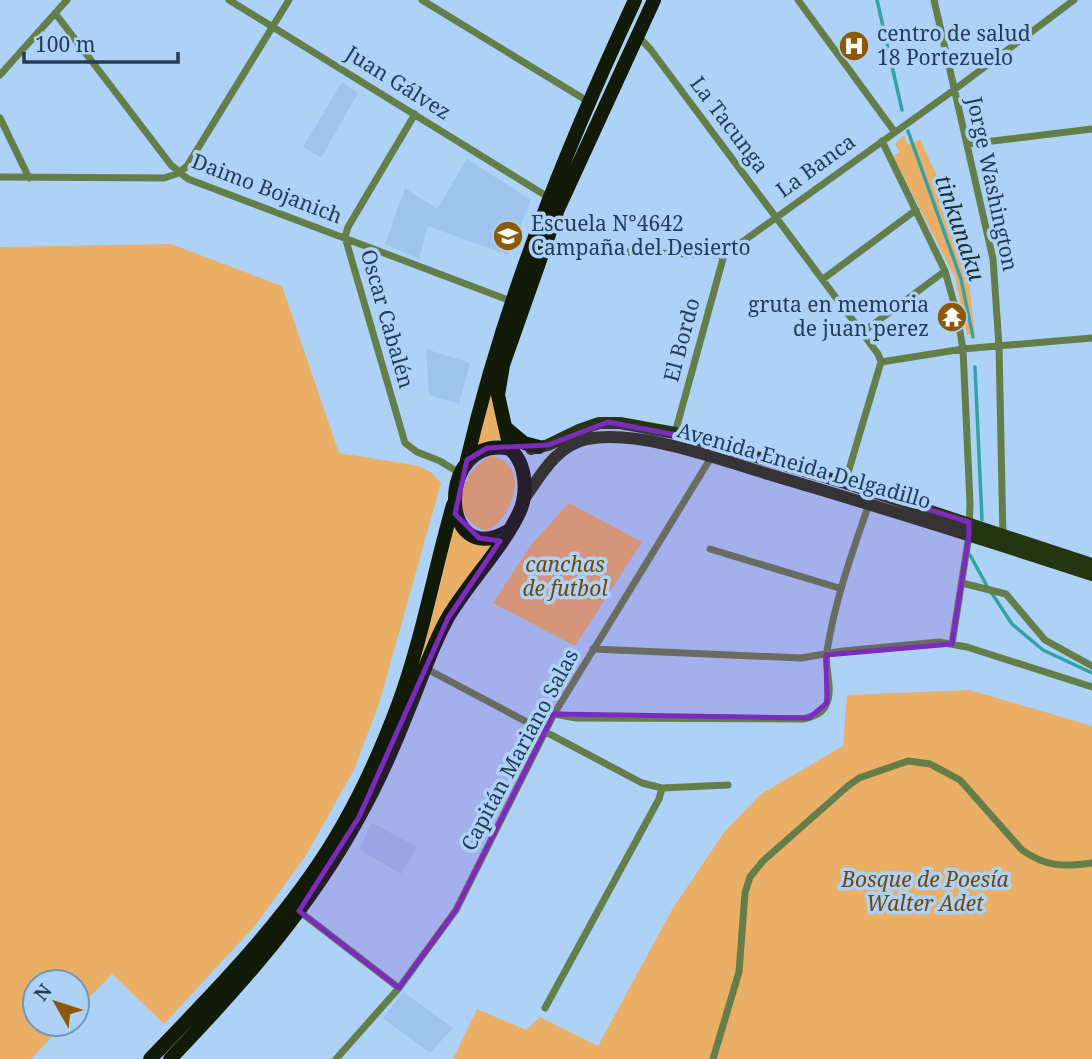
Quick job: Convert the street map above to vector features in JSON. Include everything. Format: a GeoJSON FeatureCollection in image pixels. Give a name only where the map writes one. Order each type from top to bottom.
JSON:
{"type":"FeatureCollection","features":[{"type":"Feature","properties":{"kind":"highway"},"geometry":{"type":"LineString","coordinates":[[170,1059],[240,984],[299,911],[329,868],[359,817],[388,759],[448,618],[508,531],[524,499],[522,471],[512,450],[498,395],[503,365],[558,209],[654,0]]}},
{"type":"Feature","properties":{"kind":"highway"},"geometry":{"type":"LineString","coordinates":[[150,1059],[254,949],[312,874],[346,820],[372,766],[398,704],[511,301],[548,197],[631,2]]}},
{"type":"Feature","properties":{"kind":"highway"},"geometry":{"type":"LineString","coordinates":[[505,425],[524,443],[539,447]]}},
{"type":"Feature","properties":{"kind":"highway"},"geometry":{"type":"LineString","coordinates":[[467,460],[487,448],[512,450]]}},
{"type":"Feature","properties":{"kind":"highway"},"geometry":{"type":"LineString","coordinates":[[455,500],[455,514],[459,524],[471,535],[487,539],[508,531]]}},
{"type":"Feature","properties":{"kind":"main road","name":"Avenida Eneida Delgadillo"},"geometry":{"type":"LineString","coordinates":[[512,450],[548,445],[599,423],[620,423],[675,433],[717,444],[843,489],[969,528],[1092,575]]}},
{"type":"Feature","properties":{"kind":"main road","name":"Avenida Eneida Delgadillo"},"geometry":{"type":"LineString","coordinates":[[524,499],[556,456],[567,447],[589,439],[622,438],[843,489],[869,503],[969,528]]}},
{"type":"Feature","properties":{"kind":"main road","name":"Avenida Eneida Delgadillo"},"geometry":{"type":"LineString","coordinates":[[1003,540],[1092,564]]}},
{"type":"Feature","properties":{"kind":"street"},"geometry":{"type":"LineString","coordinates":[[0,75],[67,0]]}},
{"type":"Feature","properties":{"kind":"street","name":"Juan Gálvez"},"geometry":{"type":"LineString","coordinates":[[229,0],[548,197]]}},
{"type":"Feature","properties":{"kind":"street"},"geometry":{"type":"LineString","coordinates":[[55,13],[179,173],[187,166],[289,0]]}},
{"type":"Feature","properties":{"kind":"street"},"geometry":{"type":"LineString","coordinates":[[422,0],[589,102]]}},
{"type":"Feature","properties":{"kind":"street"},"geometry":{"type":"LineString","coordinates":[[797,0],[894,131]]}},
{"type":"Feature","properties":{"kind":"street","name":"Jorge Washington"},"geometry":{"type":"LineString","coordinates":[[934,0],[993,259],[999,346],[1003,540]]}},
{"type":"Feature","properties":{"kind":"street","name":"La Banca"},"geometry":{"type":"LineString","coordinates":[[724,255],[1074,0]]}},
{"type":"Feature","properties":{"kind":"street","name":"La Tacunga"},"geometry":{"type":"LineString","coordinates":[[637,35],[863,332],[881,362]]}},
{"type":"Feature","properties":{"kind":"street","name":"Oscar Cabalén"},"geometry":{"type":"LineString","coordinates":[[415,114],[348,227],[345,237],[405,443],[461,474]]}},
{"type":"Feature","properties":{"kind":"street"},"geometry":{"type":"LineString","coordinates":[[0,118],[29,178]]}},
{"type":"Feature","properties":{"kind":"street"},"geometry":{"type":"LineString","coordinates":[[968,144],[1092,129]]}},
{"type":"Feature","properties":{"kind":"street"},"geometry":{"type":"LineString","coordinates":[[882,141],[945,271],[963,349],[970,503],[962,583],[952,644]]}},
{"type":"Feature","properties":{"kind":"street","name":"Daimo Bojanich"},"geometry":{"type":"LineString","coordinates":[[0,177],[164,178],[179,173],[188,179],[511,301]]}},
{"type":"Feature","properties":{"kind":"street"},"geometry":{"type":"LineString","coordinates":[[823,279],[916,210]]}},
{"type":"Feature","properties":{"kind":"street"},"geometry":{"type":"LineString","coordinates":[[545,246],[562,250],[724,255]]}},
{"type":"Feature","properties":{"kind":"street","name":"El Bordo"},"geometry":{"type":"LineString","coordinates":[[675,433],[724,255]]}},
{"type":"Feature","properties":{"kind":"street"},"geometry":{"type":"LineString","coordinates":[[863,332],[945,271]]}},
{"type":"Feature","properties":{"kind":"street"},"geometry":{"type":"LineString","coordinates":[[843,489],[881,362],[963,349],[1092,338]]}},
{"type":"Feature","properties":{"kind":"street","name":"Capitán Mariano Salas"},"geometry":{"type":"LineString","coordinates":[[336,1059],[399,988],[456,911],[554,714],[712,457],[717,444]]}},
{"type":"Feature","properties":{"kind":"street"},"geometry":{"type":"LineString","coordinates":[[554,714],[576,718],[803,719],[818,713],[827,702],[829,694],[826,655],[839,589],[869,503]]}},
{"type":"Feature","properties":{"kind":"street"},"geometry":{"type":"LineString","coordinates":[[710,550],[839,589]]}},
{"type":"Feature","properties":{"kind":"street"},"geometry":{"type":"LineString","coordinates":[[962,583],[1006,594],[1032,628],[1045,640],[1092,666]]}},
{"type":"Feature","properties":{"kind":"street"},"geometry":{"type":"LineString","coordinates":[[593,649],[801,658],[926,642],[952,644],[1092,687]]}},
{"type":"Feature","properties":{"kind":"street"},"geometry":{"type":"LineString","coordinates":[[425,668],[642,783],[662,788],[728,785]]}},
{"type":"Feature","properties":{"kind":"street"},"geometry":{"type":"LineString","coordinates":[[713,1059],[739,972],[745,893],[750,877],[763,861],[859,778],[908,761],[920,760],[960,780],[1022,850],[1033,858],[1068,867],[1092,863]]}},
{"type":"Feature","properties":{"kind":"street"},"geometry":{"type":"LineString","coordinates":[[545,1008],[659,799],[662,788]]}},
{"type":"Feature","properties":{"kind":"street"},"geometry":{"type":"LineString","coordinates":[[299,911],[399,988]]}},
{"type":"Feature","properties":{"kind":"highlighted area"},"geometry":{"type":"Polygon","coordinates":[[[608,422],[702,440],[969,522],[952,644],[826,655],[827,703],[809,718],[554,714],[456,910],[399,988],[299,911],[359,817],[448,618],[500,541],[479,538],[455,514],[467,460],[487,448],[548,445],[608,422]]]}},
{"type":"Feature","properties":{"kind":"shaded area"},"geometry":{"type":"Polygon","coordinates":[[[342,82],[358,93],[321,158],[303,147],[342,82]]]}},
{"type":"Feature","properties":{"kind":"shaded area"},"geometry":{"type":"Polygon","coordinates":[[[467,159],[531,200],[508,255],[428,226],[419,259],[385,244],[405,188],[437,209],[467,159]]]}},
{"type":"Feature","properties":{"kind":"shaded area"},"geometry":{"type":"Polygon","coordinates":[[[426,349],[470,363],[459,404],[429,395],[426,349]]]}},
{"type":"Feature","properties":{"kind":"shaded area"},"geometry":{"type":"Polygon","coordinates":[[[372,823],[417,847],[401,874],[359,849],[372,823]]]}},
{"type":"Feature","properties":{"kind":"shaded area"},"geometry":{"type":"Polygon","coordinates":[[[403,992],[453,1028],[430,1053],[383,1018],[403,992]]]}},
{"type":"Feature","properties":{"kind":"green space"},"geometry":{"type":"Polygon","coordinates":[[[904,135],[907,145],[920,139],[957,221],[966,258],[975,334],[967,335],[955,277],[893,156],[900,152],[895,144],[904,135]]]}},
{"type":"Feature","properties":{"kind":"green space"},"geometry":{"type":"Polygon","coordinates":[[[171,244],[282,286],[339,453],[419,466],[431,472],[441,483],[379,704],[354,770],[305,857],[254,927],[164,1024],[112,974],[91,996],[91,968],[21,968],[21,1038],[51,1038],[31,1059],[0,1059],[0,247],[171,244]]]}},
{"type":"Feature","properties":{"kind":"green space"},"geometry":{"type":"Polygon","coordinates":[[[502,363],[507,439],[490,441],[477,447],[493,383],[502,363]]]}},
{"type":"Feature","properties":{"kind":"green space"},"geometry":{"type":"Polygon","coordinates":[[[490,456],[503,460],[511,468],[515,479],[511,503],[496,525],[486,531],[466,516],[462,495],[471,473],[490,456]]]}},
{"type":"Feature","properties":{"kind":"green space","name":"canchas de futbol"},"geometry":{"type":"Polygon","coordinates":[[[569,503],[642,542],[575,646],[493,603],[531,545],[569,503]]]}},
{"type":"Feature","properties":{"kind":"green space"},"geometry":{"type":"Polygon","coordinates":[[[454,523],[470,539],[492,545],[458,590],[430,640],[407,709],[362,810],[329,866],[259,960],[167,1059],[163,1059],[242,973],[316,883],[365,800],[403,710],[418,664],[454,523]]]}},
{"type":"Feature","properties":{"kind":"green space","name":"Bosque de Poesía Walter Adet"},"geometry":{"type":"Polygon","coordinates":[[[970,690],[1092,726],[1092,1059],[453,1059],[477,1009],[526,1030],[540,1017],[598,1046],[673,908],[725,831],[761,794],[843,746],[847,695],[970,690]]]}},
{"type":"Feature","properties":{"kind":"waterway","name":"tinkunaku"},"geometry":{"type":"LineString","coordinates":[[877,0],[902,110]]}},
{"type":"Feature","properties":{"kind":"waterway","name":"tinkunaku"},"geometry":{"type":"LineString","coordinates":[[908,131],[961,279],[973,337]]}},
{"type":"Feature","properties":{"kind":"waterway"},"geometry":{"type":"LineString","coordinates":[[975,367],[982,520]]}},
{"type":"Feature","properties":{"kind":"waterway"},"geometry":{"type":"LineString","coordinates":[[970,555],[987,586]]}},
{"type":"Feature","properties":{"kind":"waterway"},"geometry":{"type":"LineString","coordinates":[[991,592],[1012,624],[1043,650],[1092,673]]}},
{"type":"Feature","properties":{"kind":"place","name":"centro de salud 18 Portezuelo"},"geometry":{"type":"Point","coordinates":[854,46]}},
{"type":"Feature","properties":{"kind":"place","name":"Escuela N°4642 Campaña del Desierto"},"geometry":{"type":"Point","coordinates":[508,236]}},
{"type":"Feature","properties":{"kind":"place","name":"gruta en memoria de juan perez"},"geometry":{"type":"Point","coordinates":[952,317]}}]}
